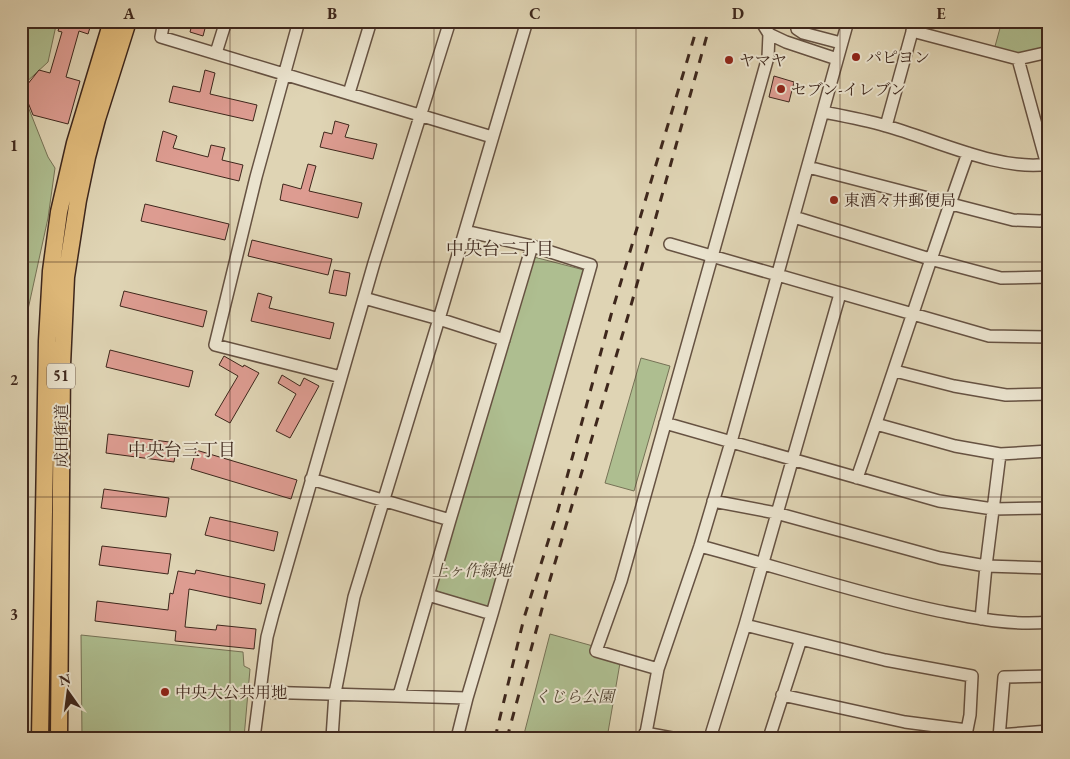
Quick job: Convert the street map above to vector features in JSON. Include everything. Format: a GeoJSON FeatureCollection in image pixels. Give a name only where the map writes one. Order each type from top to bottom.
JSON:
{"type":"FeatureCollection","features":[{"type":"Feature","properties":{"kind":"highway","name":"成田街道"},"geometry":{"type":"LineString","coordinates":[[40,738],[46,370],[51,272],[59,212],[75,143],[112,21]]}},
{"type":"Feature","properties":{"kind":"highway","name":"成田街道"},"geometry":{"type":"LineString","coordinates":[[59,738],[62,365],[66,277],[87,157],[128,21]]}},
{"type":"Feature","properties":{"kind":"street"},"geometry":{"type":"LineString","coordinates":[[164,21],[161,37],[492,137]]}},
{"type":"Feature","properties":{"kind":"street"},"geometry":{"type":"LineString","coordinates":[[216,53],[226,21]]}},
{"type":"Feature","properties":{"kind":"street"},"geometry":{"type":"LineString","coordinates":[[299,21],[256,177],[215,345],[341,377]]}},
{"type":"Feature","properties":{"kind":"street"},"geometry":{"type":"LineString","coordinates":[[350,93],[371,21]]}},
{"type":"Feature","properties":{"kind":"street"},"geometry":{"type":"LineString","coordinates":[[254,738],[267,637],[364,298],[450,21]]}},
{"type":"Feature","properties":{"kind":"street"},"geometry":{"type":"LineString","coordinates":[[332,738],[336,693],[354,597],[440,319],[527,21]]}},
{"type":"Feature","properties":{"kind":"street"},"geometry":{"type":"LineString","coordinates":[[761,21],[769,34],[786,42],[837,59]]}},
{"type":"Feature","properties":{"kind":"street"},"geometry":{"type":"LineString","coordinates":[[796,21],[797,29],[802,33],[841,43]]}},
{"type":"Feature","properties":{"kind":"street"},"geometry":{"type":"LineString","coordinates":[[672,738],[645,735],[658,668],[700,546],[731,442],[848,21]]}},
{"type":"Feature","properties":{"kind":"street"},"geometry":{"type":"LineString","coordinates":[[886,126],[913,26],[1018,59],[1049,52]]}},
{"type":"Feature","properties":{"kind":"street"},"geometry":{"type":"LineString","coordinates":[[658,668],[596,651],[621,581],[713,256],[768,57],[769,34]]}},
{"type":"Feature","properties":{"kind":"street"},"geometry":{"type":"LineString","coordinates":[[823,112],[886,126],[968,153],[1018,166],[1048,165],[1018,59]]}},
{"type":"Feature","properties":{"kind":"street"},"geometry":{"type":"LineString","coordinates":[[858,478],[895,371],[930,259],[968,153]]}},
{"type":"Feature","properties":{"kind":"street"},"geometry":{"type":"LineString","coordinates":[[808,167],[1013,220],[1040,221],[1049,219]]}},
{"type":"Feature","properties":{"kind":"street"},"geometry":{"type":"LineString","coordinates":[[794,217],[930,259],[1001,278],[1049,277]]}},
{"type":"Feature","properties":{"kind":"street"},"geometry":{"type":"LineString","coordinates":[[457,738],[466,698],[492,614],[591,265],[532,246],[465,230]]}},
{"type":"Feature","properties":{"kind":"street"},"geometry":{"type":"LineString","coordinates":[[670,244],[989,336],[1049,337]]}},
{"type":"Feature","properties":{"kind":"street"},"geometry":{"type":"LineString","coordinates":[[399,695],[532,246]]}},
{"type":"Feature","properties":{"kind":"street"},"geometry":{"type":"LineString","coordinates":[[710,738],[745,625],[840,294]]}},
{"type":"Feature","properties":{"kind":"street"},"geometry":{"type":"LineString","coordinates":[[364,298],[440,319],[504,340]]}},
{"type":"Feature","properties":{"kind":"street"},"geometry":{"type":"LineString","coordinates":[[895,371],[954,386],[1006,395],[1049,394]]}},
{"type":"Feature","properties":{"kind":"street"},"geometry":{"type":"LineString","coordinates":[[665,423],[939,500],[993,509],[1049,508]]}},
{"type":"Feature","properties":{"kind":"street"},"geometry":{"type":"LineString","coordinates":[[876,424],[955,446],[1000,454],[1049,451]]}},
{"type":"Feature","properties":{"kind":"street"},"geometry":{"type":"LineString","coordinates":[[980,620],[1000,454]]}},
{"type":"Feature","properties":{"kind":"street"},"geometry":{"type":"LineString","coordinates":[[312,479],[450,520]]}},
{"type":"Feature","properties":{"kind":"street"},"geometry":{"type":"LineString","coordinates":[[713,500],[776,513],[940,558],[986,566],[1049,568]]}},
{"type":"Feature","properties":{"kind":"street"},"geometry":{"type":"LineString","coordinates":[[700,546],[889,601],[980,620],[1049,622]]}},
{"type":"Feature","properties":{"kind":"street"},"geometry":{"type":"LineString","coordinates":[[428,595],[492,614]]}},
{"type":"Feature","properties":{"kind":"street"},"geometry":{"type":"LineString","coordinates":[[745,625],[885,660],[972,676],[970,715],[967,730],[905,722],[782,695]]}},
{"type":"Feature","properties":{"kind":"street"},"geometry":{"type":"LineString","coordinates":[[769,738],[801,639]]}},
{"type":"Feature","properties":{"kind":"street"},"geometry":{"type":"LineString","coordinates":[[1049,676],[1004,677],[999,736],[1049,731]]}},
{"type":"Feature","properties":{"kind":"street"},"geometry":{"type":"LineString","coordinates":[[260,692],[466,698]]}},
{"type":"Feature","properties":{"kind":"green space"},"geometry":{"type":"Polygon","coordinates":[[[21,21],[57,21],[48,62],[21,87],[21,21]]]}},
{"type":"Feature","properties":{"kind":"green space"},"geometry":{"type":"Polygon","coordinates":[[[1002,21],[1049,21],[1049,48],[1018,56],[994,50],[1002,21]]]}},
{"type":"Feature","properties":{"kind":"green space"},"geometry":{"type":"Polygon","coordinates":[[[21,89],[48,157],[55,168],[48,218],[27,314],[21,322],[21,89]]]}},
{"type":"Feature","properties":{"kind":"green space","name":"上ヶ作緑地"},"geometry":{"type":"Polygon","coordinates":[[[534,257],[584,270],[492,614],[435,590],[534,257]]]}},
{"type":"Feature","properties":{"kind":"green space"},"geometry":{"type":"Polygon","coordinates":[[[641,358],[670,366],[634,491],[605,483],[641,358]]]}},
{"type":"Feature","properties":{"kind":"green space","name":"くじら公園"},"geometry":{"type":"Polygon","coordinates":[[[550,634],[593,646],[620,663],[607,738],[523,738],[550,634]]]}},
{"type":"Feature","properties":{"kind":"green space","name":"中央大公共用地"},"geometry":{"type":"Polygon","coordinates":[[[81,635],[243,652],[244,666],[250,669],[244,738],[82,738],[81,635]]]}},
{"type":"Feature","properties":{"kind":"building"},"geometry":{"type":"Polygon","coordinates":[[[61,21],[92,21],[88,34],[79,31],[66,77],[80,81],[68,124],[33,115],[23,90],[39,70],[50,73],[62,32],[58,31],[61,21]]]}},
{"type":"Feature","properties":{"kind":"building"},"geometry":{"type":"Polygon","coordinates":[[[193,21],[207,21],[203,36],[190,32],[193,21]]]}},
{"type":"Feature","properties":{"kind":"building"},"geometry":{"type":"Polygon","coordinates":[[[205,70],[215,73],[210,94],[257,105],[253,121],[169,102],[173,86],[200,92],[205,70]]]}},
{"type":"Feature","properties":{"kind":"building","name":"セブン-イレブン"},"geometry":{"type":"Polygon","coordinates":[[[774,76],[794,82],[789,102],[769,97],[774,76]]]}},
{"type":"Feature","properties":{"kind":"building"},"geometry":{"type":"Polygon","coordinates":[[[335,121],[349,125],[345,137],[377,144],[373,159],[320,147],[324,132],[332,134],[335,121]]]}},
{"type":"Feature","properties":{"kind":"building"},"geometry":{"type":"Polygon","coordinates":[[[163,131],[177,136],[173,148],[208,157],[211,145],[225,148],[222,160],[243,165],[239,181],[156,161],[163,131]]]}},
{"type":"Feature","properties":{"kind":"building"},"geometry":{"type":"Polygon","coordinates":[[[308,164],[316,166],[309,191],[362,203],[358,218],[280,200],[283,184],[301,189],[308,164]]]}},
{"type":"Feature","properties":{"kind":"building"},"geometry":{"type":"Polygon","coordinates":[[[145,204],[229,224],[225,240],[141,221],[145,204]]]}},
{"type":"Feature","properties":{"kind":"building"},"geometry":{"type":"Polygon","coordinates":[[[252,240],[332,259],[328,275],[248,256],[252,240]]]}},
{"type":"Feature","properties":{"kind":"building"},"geometry":{"type":"Polygon","coordinates":[[[334,270],[350,273],[346,296],[329,293],[334,270]]]}},
{"type":"Feature","properties":{"kind":"building"},"geometry":{"type":"Polygon","coordinates":[[[124,291],[207,311],[203,327],[120,306],[124,291]]]}},
{"type":"Feature","properties":{"kind":"building"},"geometry":{"type":"Polygon","coordinates":[[[258,293],[272,297],[269,308],[334,323],[330,339],[251,321],[258,293]]]}},
{"type":"Feature","properties":{"kind":"building"},"geometry":{"type":"Polygon","coordinates":[[[110,350],[193,371],[189,387],[106,367],[110,350]]]}},
{"type":"Feature","properties":{"kind":"building"},"geometry":{"type":"Polygon","coordinates":[[[224,356],[243,367],[244,365],[259,373],[230,423],[215,415],[238,376],[219,365],[224,356]]]}},
{"type":"Feature","properties":{"kind":"building"},"geometry":{"type":"Polygon","coordinates":[[[282,375],[300,386],[304,378],[319,386],[290,438],[276,431],[296,394],[278,383],[282,375]]]}},
{"type":"Feature","properties":{"kind":"building"},"geometry":{"type":"Polygon","coordinates":[[[108,434],[177,443],[174,462],[106,453],[108,434]]]}},
{"type":"Feature","properties":{"kind":"building"},"geometry":{"type":"Polygon","coordinates":[[[196,450],[297,480],[291,499],[191,469],[196,450]]]}},
{"type":"Feature","properties":{"kind":"building"},"geometry":{"type":"Polygon","coordinates":[[[104,489],[169,498],[166,517],[101,508],[104,489]]]}},
{"type":"Feature","properties":{"kind":"building"},"geometry":{"type":"Polygon","coordinates":[[[210,517],[278,532],[274,551],[205,535],[210,517]]]}},
{"type":"Feature","properties":{"kind":"building"},"geometry":{"type":"Polygon","coordinates":[[[102,546],[171,554],[168,574],[99,565],[102,546]]]}},
{"type":"Feature","properties":{"kind":"building"},"geometry":{"type":"Polygon","coordinates":[[[196,570],[265,584],[261,604],[189,589],[185,627],[216,630],[217,625],[256,629],[254,649],[175,641],[176,631],[95,621],[97,601],[168,610],[170,593],[173,594],[178,571],[195,574],[196,570]]]}},
{"type":"Feature","properties":{"kind":"railway"},"geometry":{"type":"LineString","coordinates":[[495,738],[524,618],[558,510],[611,315],[699,21]]}},
{"type":"Feature","properties":{"kind":"railway"},"geometry":{"type":"LineString","coordinates":[[507,738],[549,583],[628,316],[711,21]]}},
{"type":"Feature","properties":{"kind":"place","name":"パピヨン"},"geometry":{"type":"Point","coordinates":[856,57]}},
{"type":"Feature","properties":{"kind":"place","name":"ヤマヤ"},"geometry":{"type":"Point","coordinates":[729,60]}},
{"type":"Feature","properties":{"kind":"place","name":"セブン-イレブン"},"geometry":{"type":"Point","coordinates":[781,89]}},
{"type":"Feature","properties":{"kind":"place","name":"東酒々井郵便局"},"geometry":{"type":"Point","coordinates":[834,200]}},
{"type":"Feature","properties":{"kind":"place","name":"中央大公共用地"},"geometry":{"type":"Point","coordinates":[165,692]}},
{"type":"Feature","properties":{"kind":"district","name":"中央台二丁目"},"geometry":{"type":"Point","coordinates":[500,249]}},
{"type":"Feature","properties":{"kind":"district","name":"中央台三丁目"},"geometry":{"type":"Point","coordinates":[182,450]}}]}
